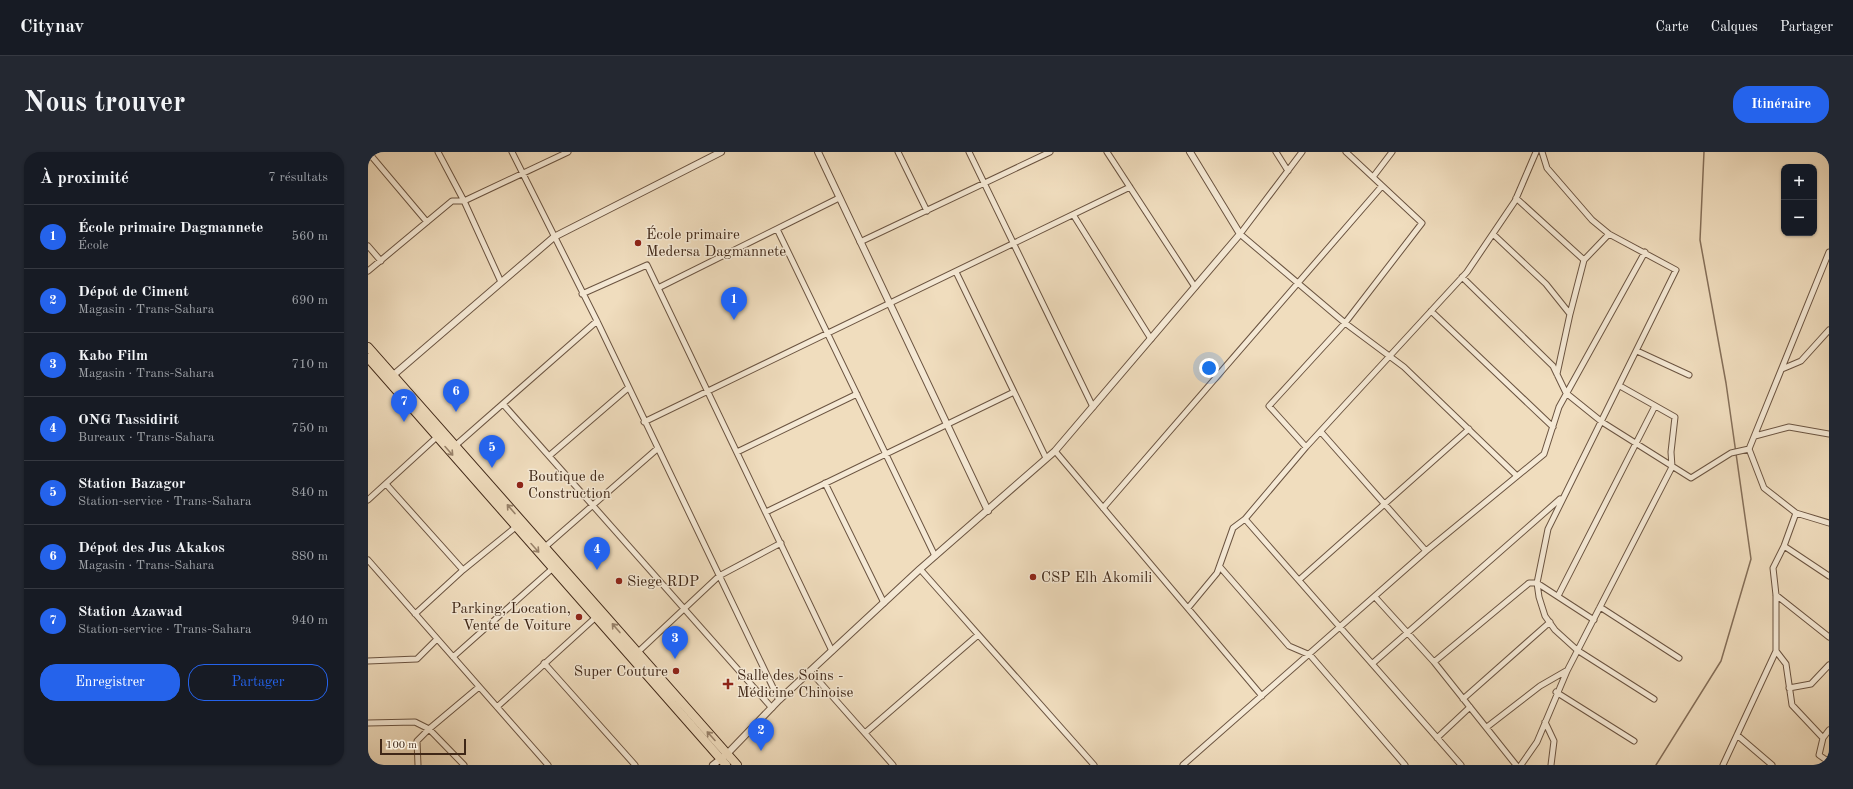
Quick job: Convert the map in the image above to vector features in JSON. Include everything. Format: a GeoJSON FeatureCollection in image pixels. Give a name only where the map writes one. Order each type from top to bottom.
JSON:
{"type":"FeatureCollection","features":[{"type":"Feature","properties":{"kind":"main road"},"geometry":{"type":"LineString","coordinates":[[368,346],[390,378]]}},
{"type":"Feature","properties":{"kind":"main road"},"geometry":{"type":"LineString","coordinates":[[368,358],[390,378],[520,524],[545,547],[637,653],[723,756],[726,765]]}},
{"type":"Feature","properties":{"kind":"main road"},"geometry":{"type":"LineString","coordinates":[[440,435],[456,445],[520,524],[553,568],[723,756],[737,765]]}},
{"type":"Feature","properties":{"kind":"street"},"geometry":{"type":"LineString","coordinates":[[368,152],[427,222]]}},
{"type":"Feature","properties":{"kind":"street"},"geometry":{"type":"LineString","coordinates":[[438,152],[464,201],[501,282]]}},
{"type":"Feature","properties":{"kind":"street"},"geometry":{"type":"LineString","coordinates":[[512,152],[582,294],[597,321],[644,422],[779,700]]}},
{"type":"Feature","properties":{"kind":"street"},"geometry":{"type":"LineString","coordinates":[[368,271],[452,201],[464,201],[568,152]]}},
{"type":"Feature","properties":{"kind":"street"},"geometry":{"type":"LineString","coordinates":[[390,378],[554,237],[721,152]]}},
{"type":"Feature","properties":{"kind":"street"},"geometry":{"type":"LineString","coordinates":[[818,152],[988,511]]}},
{"type":"Feature","properties":{"kind":"street"},"geometry":{"type":"LineString","coordinates":[[898,152],[927,210]]}},
{"type":"Feature","properties":{"kind":"street"},"geometry":{"type":"LineString","coordinates":[[969,152],[1093,407]]}},
{"type":"Feature","properties":{"kind":"street"},"geometry":{"type":"LineString","coordinates":[[860,242],[1050,152]]}},
{"type":"Feature","properties":{"kind":"street"},"geometry":{"type":"LineString","coordinates":[[1108,152],[1195,287]]}},
{"type":"Feature","properties":{"kind":"street"},"geometry":{"type":"LineString","coordinates":[[1190,152],[1240,234],[1345,323],[1404,367],[1517,476]]}},
{"type":"Feature","properties":{"kind":"street"},"geometry":{"type":"LineString","coordinates":[[1276,152],[1288,171]]}},
{"type":"Feature","properties":{"kind":"street"},"geometry":{"type":"LineString","coordinates":[[713,765],[779,700],[920,569],[1055,451],[1240,234],[1302,152]]}},
{"type":"Feature","properties":{"kind":"street"},"geometry":{"type":"LineString","coordinates":[[1306,447],[1269,406],[1345,323],[1422,223],[1346,152]]}},
{"type":"Feature","properties":{"kind":"street"},"geometry":{"type":"LineString","coordinates":[[1373,177],[1392,152]]}},
{"type":"Feature","properties":{"kind":"street"},"geometry":{"type":"LineString","coordinates":[[1188,608],[1217,574],[1233,528],[1245,519],[1306,447],[1462,277],[1516,198],[1536,152]]}},
{"type":"Feature","properties":{"kind":"street"},"geometry":{"type":"LineString","coordinates":[[1542,152],[1547,168],[1592,220],[1609,234],[1676,270],[1637,352],[1548,529],[1537,583],[1539,597],[1545,616],[1577,650],[1654,699]]}},
{"type":"Feature","properties":{"kind":"street"},"geometry":{"type":"LineString","coordinates":[[1103,508],[1382,186]]}},
{"type":"Feature","properties":{"kind":"street"},"geometry":{"type":"LineString","coordinates":[[644,422],[1074,216],[1130,187]]}},
{"type":"Feature","properties":{"kind":"street"},"geometry":{"type":"LineString","coordinates":[[658,288],[839,198]]}},
{"type":"Feature","properties":{"kind":"street"},"geometry":{"type":"LineString","coordinates":[[1516,198],[1584,260]]}},
{"type":"Feature","properties":{"kind":"street"},"geometry":{"type":"LineString","coordinates":[[1074,216],[1151,339]]}},
{"type":"Feature","properties":{"kind":"street"},"geometry":{"type":"LineString","coordinates":[[777,229],[935,556]]}},
{"type":"Feature","properties":{"kind":"street"},"geometry":{"type":"LineString","coordinates":[[1492,234],[1546,284],[1570,314]]}},
{"type":"Feature","properties":{"kind":"street"},"geometry":{"type":"LineString","coordinates":[[1557,374],[1584,260],[1609,234]]}},
{"type":"Feature","properties":{"kind":"street"},"geometry":{"type":"LineString","coordinates":[[368,246],[381,261]]}},
{"type":"Feature","properties":{"kind":"street"},"geometry":{"type":"LineString","coordinates":[[1183,765],[1341,628],[1426,551],[1544,454],[1559,407],[1566,393],[1645,252]]}},
{"type":"Feature","properties":{"kind":"street"},"geometry":{"type":"LineString","coordinates":[[1829,254],[1749,449],[1764,488],[1796,514],[1829,523]]}},
{"type":"Feature","properties":{"kind":"street"},"geometry":{"type":"LineString","coordinates":[[582,294],[647,265],[832,651]]}},
{"type":"Feature","properties":{"kind":"street"},"geometry":{"type":"LineString","coordinates":[[956,272],[1046,458]]}},
{"type":"Feature","properties":{"kind":"street"},"geometry":{"type":"LineString","coordinates":[[1462,277],[1553,366],[1566,393],[1602,422],[1672,467],[1691,478],[1731,453],[1749,449]]}},
{"type":"Feature","properties":{"kind":"street"},"geometry":{"type":"LineString","coordinates":[[1431,311],[1553,427]]}},
{"type":"Feature","properties":{"kind":"street"},"geometry":{"type":"LineString","coordinates":[[456,445],[597,321]]}},
{"type":"Feature","properties":{"kind":"street"},"geometry":{"type":"LineString","coordinates":[[1782,369],[1801,361],[1829,330]]}},
{"type":"Feature","properties":{"kind":"street"},"geometry":{"type":"LineString","coordinates":[[1637,352],[1689,375]]}},
{"type":"Feature","properties":{"kind":"street"},"geometry":{"type":"LineString","coordinates":[[1521,765],[1537,742],[1556,692],[1672,467],[1671,452],[1676,418],[1620,386]]}},
{"type":"Feature","properties":{"kind":"street"},"geometry":{"type":"LineString","coordinates":[[549,456],[628,388]]}},
{"type":"Feature","properties":{"kind":"street"},"geometry":{"type":"LineString","coordinates":[[766,512],[1014,392]]}},
{"type":"Feature","properties":{"kind":"street"},"geometry":{"type":"LineString","coordinates":[[737,452],[857,394]]}},
{"type":"Feature","properties":{"kind":"street"},"geometry":{"type":"LineString","coordinates":[[503,404],[772,708]]}},
{"type":"Feature","properties":{"kind":"street"},"geometry":{"type":"LineString","coordinates":[[1558,596],[1655,406]]}},
{"type":"Feature","properties":{"kind":"street"},"geometry":{"type":"LineString","coordinates":[[1755,436],[1789,427],[1829,434]]}},
{"type":"Feature","properties":{"kind":"street"},"geometry":{"type":"LineString","coordinates":[[1299,580],[1469,429]]}},
{"type":"Feature","properties":{"kind":"street"},"geometry":{"type":"LineString","coordinates":[[1321,432],[1426,551]]}},
{"type":"Feature","properties":{"kind":"street"},"geometry":{"type":"LineString","coordinates":[[368,500],[440,435]]}},
{"type":"Feature","properties":{"kind":"street"},"geometry":{"type":"LineString","coordinates":[[545,547],[657,449]]}},
{"type":"Feature","properties":{"kind":"street"},"geometry":{"type":"LineString","coordinates":[[1055,451],[1262,696]]}},
{"type":"Feature","properties":{"kind":"street"},"geometry":{"type":"LineString","coordinates":[[825,483],[884,603]]}},
{"type":"Feature","properties":{"kind":"street"},"geometry":{"type":"LineString","coordinates":[[386,484],[463,570]]}},
{"type":"Feature","properties":{"kind":"street"},"geometry":{"type":"LineString","coordinates":[[1373,664],[1563,497]]}},
{"type":"Feature","properties":{"kind":"street"},"geometry":{"type":"LineString","coordinates":[[1723,765],[1776,651],[1776,595],[1773,568],[1784,546],[1796,514]]}},
{"type":"Feature","properties":{"kind":"street"},"geometry":{"type":"LineString","coordinates":[[1245,519],[1460,765]]}},
{"type":"Feature","properties":{"kind":"street"},"geometry":{"type":"LineString","coordinates":[[415,614],[463,570],[520,524]]}},
{"type":"Feature","properties":{"kind":"street"},"geometry":{"type":"LineString","coordinates":[[637,653],[719,576],[781,543]]}},
{"type":"Feature","properties":{"kind":"street"},"geometry":{"type":"LineString","coordinates":[[1784,546],[1829,576]]}},
{"type":"Feature","properties":{"kind":"street"},"geometry":{"type":"LineString","coordinates":[[368,560],[548,765]]}},
{"type":"Feature","properties":{"kind":"street"},"geometry":{"type":"LineString","coordinates":[[1220,567],[1289,646],[1310,655],[1405,765]]}},
{"type":"Feature","properties":{"kind":"street"},"geometry":{"type":"LineString","coordinates":[[453,657],[553,568]]}},
{"type":"Feature","properties":{"kind":"street"},"geometry":{"type":"LineString","coordinates":[[920,569],[1094,765]]}},
{"type":"Feature","properties":{"kind":"street"},"geometry":{"type":"LineString","coordinates":[[1434,662],[1529,583],[1537,583],[1594,620]]}},
{"type":"Feature","properties":{"kind":"street"},"geometry":{"type":"LineString","coordinates":[[1776,595],[1829,637]]}},
{"type":"Feature","properties":{"kind":"street"},"geometry":{"type":"LineString","coordinates":[[1375,597],[1434,662],[1516,765]]}},
{"type":"Feature","properties":{"kind":"street"},"geometry":{"type":"LineString","coordinates":[[1600,607],[1679,658]]}},
{"type":"Feature","properties":{"kind":"street"},"geometry":{"type":"LineString","coordinates":[[497,707],[596,616]]}},
{"type":"Feature","properties":{"kind":"street"},"geometry":{"type":"LineString","coordinates":[[1463,699],[1550,622]]}},
{"type":"Feature","properties":{"kind":"street"},"geometry":{"type":"LineString","coordinates":[[865,733],[978,635]]}},
{"type":"Feature","properties":{"kind":"street"},"geometry":{"type":"LineString","coordinates":[[368,661],[416,659],[437,639]]}},
{"type":"Feature","properties":{"kind":"street"},"geometry":{"type":"LineString","coordinates":[[1776,651],[1786,664],[1792,705],[1823,738]]}},
{"type":"Feature","properties":{"kind":"street"},"geometry":{"type":"LineString","coordinates":[[544,663],[635,765]]}},
{"type":"Feature","properties":{"kind":"street"},"geometry":{"type":"LineString","coordinates":[[1789,688],[1811,684],[1829,665]]}},
{"type":"Feature","properties":{"kind":"street"},"geometry":{"type":"LineString","coordinates":[[810,671],[893,765]]}},
{"type":"Feature","properties":{"kind":"street"},"geometry":{"type":"LineString","coordinates":[[1487,727],[1540,686],[1567,671]]}},
{"type":"Feature","properties":{"kind":"street"},"geometry":{"type":"LineString","coordinates":[[418,765],[417,741],[479,686]]}},
{"type":"Feature","properties":{"kind":"street"},"geometry":{"type":"LineString","coordinates":[[1556,692],[1634,741]]}},
{"type":"Feature","properties":{"kind":"street"},"geometry":{"type":"LineString","coordinates":[[1437,738],[1470,708]]}},
{"type":"Feature","properties":{"kind":"street"},"geometry":{"type":"LineString","coordinates":[[368,723],[415,722],[429,729],[464,765]]}},
{"type":"Feature","properties":{"kind":"street"},"geometry":{"type":"LineString","coordinates":[[1545,722],[1554,740],[1551,765]]}},
{"type":"Feature","properties":{"kind":"street"},"geometry":{"type":"LineString","coordinates":[[1829,730],[1823,738],[1819,755],[1829,762]]}},
{"type":"Feature","properties":{"kind":"street"},"geometry":{"type":"LineString","coordinates":[[1737,734],[1772,765]]}},
{"type":"Feature","properties":{"kind":"waterway"},"geometry":{"type":"LineString","coordinates":[[1656,765],[1721,661],[1751,559],[1726,383],[1700,240],[1704,152]]}},
{"type":"Feature","properties":{"kind":"place","name":"École primaire Medersa Dagmannete"},"geometry":{"type":"Point","coordinates":[638,243]}},
{"type":"Feature","properties":{"kind":"place","name":"École primaire Dagmannete"},"geometry":{"type":"Point","coordinates":[734,320]}},
{"type":"Feature","properties":{"kind":"place","name":"Dépot des Jus Akakos"},"geometry":{"type":"Point","coordinates":[456,412]}},
{"type":"Feature","properties":{"kind":"place","name":"Station Azawad"},"geometry":{"type":"Point","coordinates":[404,422]}},
{"type":"Feature","properties":{"kind":"place","name":"Station Bazagor"},"geometry":{"type":"Point","coordinates":[492,468]}},
{"type":"Feature","properties":{"kind":"place","name":"Boutique de Construction"},"geometry":{"type":"Point","coordinates":[520,485]}},
{"type":"Feature","properties":{"kind":"place","name":"ONG Tassidirit"},"geometry":{"type":"Point","coordinates":[597,570]}},
{"type":"Feature","properties":{"kind":"place","name":"CSP Elh Akomili"},"geometry":{"type":"Point","coordinates":[1033,577]}},
{"type":"Feature","properties":{"kind":"place","name":"Siege RDP"},"geometry":{"type":"Point","coordinates":[619,581]}},
{"type":"Feature","properties":{"kind":"place","name":"Parking, Location, Vente de Voiture"},"geometry":{"type":"Point","coordinates":[579,617]}},
{"type":"Feature","properties":{"kind":"place","name":"Kabo Film"},"geometry":{"type":"Point","coordinates":[675,659]}},
{"type":"Feature","properties":{"kind":"place","name":"Super Couture"},"geometry":{"type":"Point","coordinates":[676,671]}},
{"type":"Feature","properties":{"kind":"place","name":"Salle des Soins - Médicine Chinoise"},"geometry":{"type":"Point","coordinates":[728,684]}},
{"type":"Feature","properties":{"kind":"place","name":"Dépot de Ciment"},"geometry":{"type":"Point","coordinates":[761,751]}}]}
